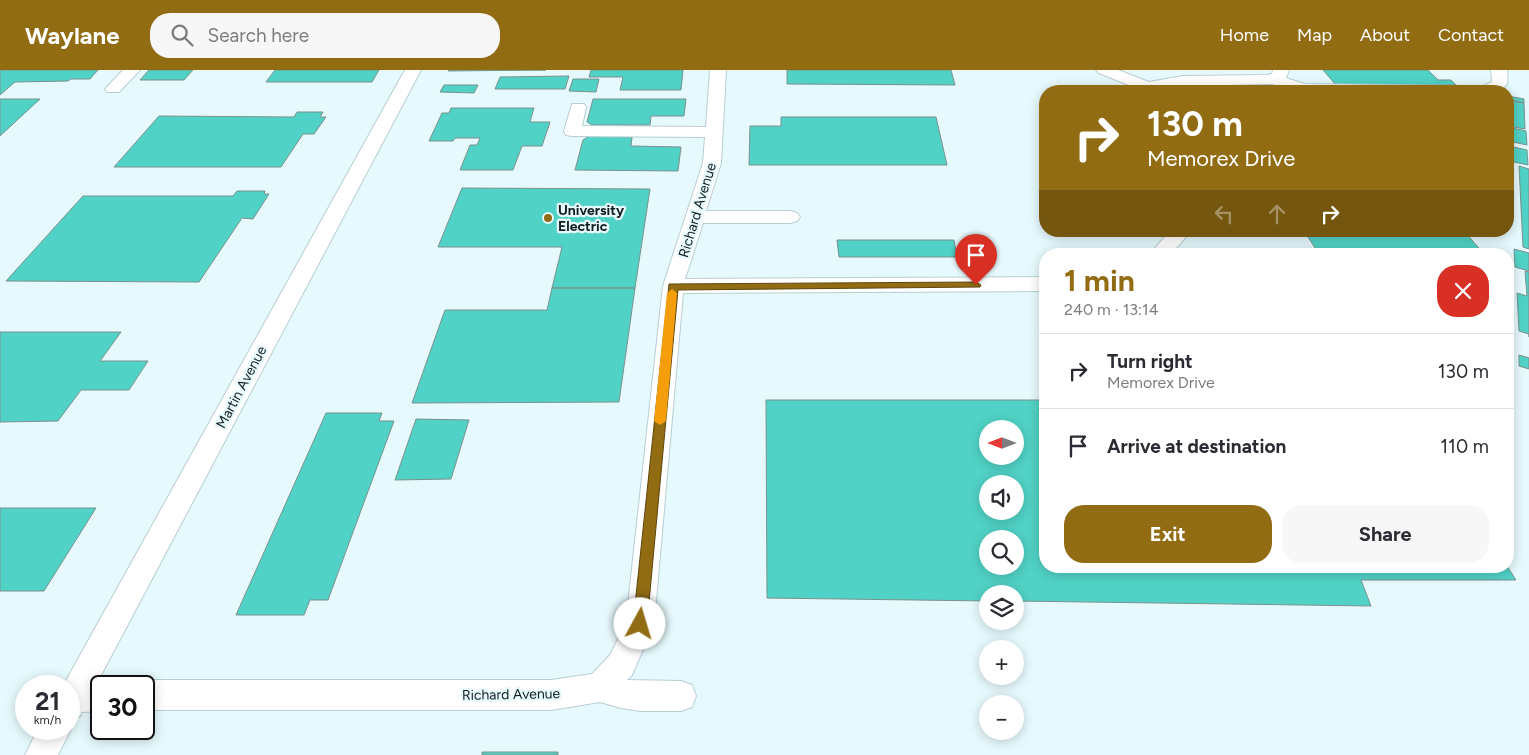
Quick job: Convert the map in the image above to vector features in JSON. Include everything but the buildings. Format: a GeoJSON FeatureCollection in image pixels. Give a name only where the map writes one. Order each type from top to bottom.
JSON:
{"type":"FeatureCollection","features":[{"type":"Feature","properties":{"kind":"street"},"geometry":{"type":"LineString","coordinates":[[113,89],[132,70]]}},
{"type":"Feature","properties":{"kind":"street","name":"Martin Avenue"},"geometry":{"type":"LineString","coordinates":[[81,699],[413,70]]}},
{"type":"Feature","properties":{"kind":"street","name":"Richard Avenue"},"geometry":{"type":"LineString","coordinates":[[155,695],[551,695],[600,687],[621,665],[640,624],[673,286],[712,163],[718,70]]}},
{"type":"Feature","properties":{"kind":"street"},"geometry":{"type":"LineString","coordinates":[[1104,70],[1136,85]]}},
{"type":"Feature","properties":{"kind":"street"},"geometry":{"type":"LineString","coordinates":[[1499,70],[1500,85]]}},
{"type":"Feature","properties":{"kind":"street"},"geometry":{"type":"LineString","coordinates":[[1158,85],[1169,82],[1246,82],[1277,74],[1296,85]]}},
{"type":"Feature","properties":{"kind":"street"},"geometry":{"type":"LineString","coordinates":[[578,106],[572,131],[714,132]]}},
{"type":"Feature","properties":{"kind":"street"},"geometry":{"type":"LineString","coordinates":[[695,217],[790,217]]}},
{"type":"Feature","properties":{"kind":"street"},"geometry":{"type":"LineString","coordinates":[[1165,248],[1176,237]]}},
{"type":"Feature","properties":{"kind":"street"},"geometry":{"type":"LineString","coordinates":[[673,286],[1039,284]]}},
{"type":"Feature","properties":{"kind":"street"},"geometry":{"type":"LineString","coordinates":[[600,687],[622,695],[642,698],[681,696]]}},
{"type":"Feature","properties":{"kind":"street"},"geometry":{"type":"LineString","coordinates":[[41,755],[49,740]]}},
{"type":"Feature","properties":{"kind":"slow traffic"},"geometry":{"type":"LineString","coordinates":[[660,421],[672,293]]}},
{"type":"Feature","properties":{"kind":"place","name":"University Electric"},"geometry":{"type":"Point","coordinates":[548,218]}},
{"type":"Feature","properties":{"kind":"route"},"geometry":{"type":"LineString","coordinates":[[640,624],[673,286],[976,285]]}}]}
